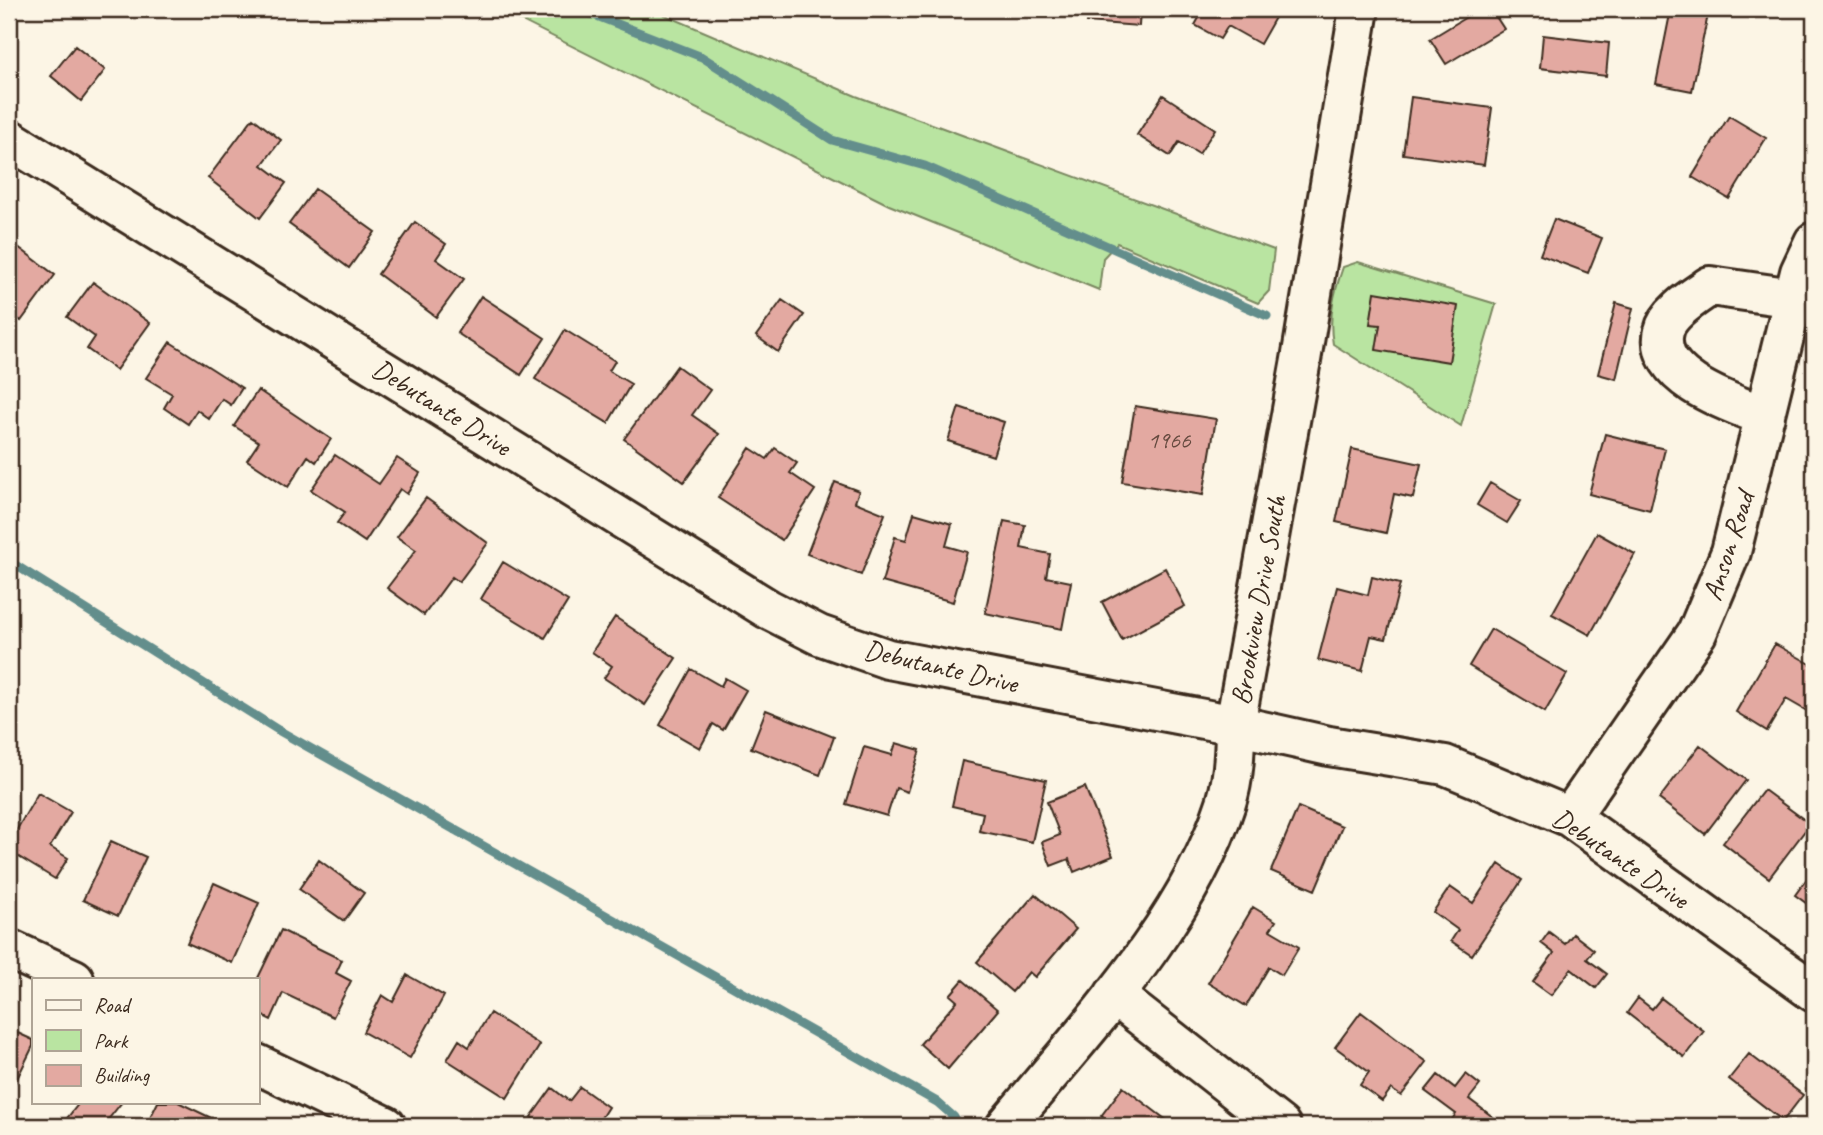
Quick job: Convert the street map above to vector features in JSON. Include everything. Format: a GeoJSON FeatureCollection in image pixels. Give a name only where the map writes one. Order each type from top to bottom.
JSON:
{"type":"FeatureCollection","features":[{"type":"Feature","properties":{"kind":"street","name":"Brookview Drive South"},"geometry":{"type":"LineString","coordinates":[[1006,1126],[1114,995],[1181,902],[1226,803],[1235,764],[1235,725],[1301,360],[1359,9]]}},
{"type":"Feature","properties":{"kind":"street","name":"Debutante Drive"},"geometry":{"type":"LineString","coordinates":[[9,139],[768,609],[819,635],[888,659],[1235,725],[1329,746],[1445,765],[1570,817],[1814,992]]}},
{"type":"Feature","properties":{"kind":"street","name":"Anson Road"},"geometry":{"type":"LineString","coordinates":[[1570,817],[1697,633],[1731,552],[1800,272],[1814,242]]}},
{"type":"Feature","properties":{"kind":"street"},"geometry":{"type":"LineString","coordinates":[[1765,416],[1700,389],[1677,372],[1664,350],[1664,330],[1680,307],[1710,286],[1794,298]]}},
{"type":"Feature","properties":{"kind":"street"},"geometry":{"type":"LineString","coordinates":[[9,949],[72,978]]}},
{"type":"Feature","properties":{"kind":"street"},"geometry":{"type":"LineString","coordinates":[[1114,995],[1281,1126]]}},
{"type":"Feature","properties":{"kind":"street"},"geometry":{"type":"LineString","coordinates":[[259,1065],[386,1126]]}},
{"type":"Feature","properties":{"kind":"green space"},"geometry":{"type":"Polygon","coordinates":[[[498,9],[651,9],[856,96],[1274,250],[1269,291],[1258,303],[1117,243],[1103,258],[1099,290],[889,205],[498,9]]]}},
{"type":"Feature","properties":{"kind":"green space"},"geometry":{"type":"Polygon","coordinates":[[[1358,262],[1496,304],[1461,426],[1333,344],[1332,314],[1343,267],[1358,262]]]}},
{"type":"Feature","properties":{"kind":"building"},"geometry":{"type":"Polygon","coordinates":[[[1088,9],[1140,9],[1139,26],[1087,22],[1088,9]]]}},
{"type":"Feature","properties":{"kind":"building"},"geometry":{"type":"Polygon","coordinates":[[[1204,9],[1268,9],[1277,14],[1260,44],[1228,26],[1220,39],[1195,25],[1204,9]]]}},
{"type":"Feature","properties":{"kind":"building"},"geometry":{"type":"Polygon","coordinates":[[[1464,9],[1491,9],[1504,29],[1446,64],[1430,39],[1468,16],[1464,9]]]}},
{"type":"Feature","properties":{"kind":"building"},"geometry":{"type":"Polygon","coordinates":[[[1671,9],[1709,10],[1692,91],[1656,84],[1671,9]]]}},
{"type":"Feature","properties":{"kind":"building"},"geometry":{"type":"Polygon","coordinates":[[[1543,35],[1609,43],[1606,76],[1540,68],[1543,35]]]}},
{"type":"Feature","properties":{"kind":"building"},"geometry":{"type":"Polygon","coordinates":[[[75,46],[105,70],[81,101],[51,76],[75,46]]]}},
{"type":"Feature","properties":{"kind":"building"},"geometry":{"type":"Polygon","coordinates":[[[1163,95],[1215,129],[1199,154],[1179,142],[1170,156],[1137,135],[1163,95]]]}},
{"type":"Feature","properties":{"kind":"building"},"geometry":{"type":"Polygon","coordinates":[[[1411,97],[1492,108],[1484,165],[1403,154],[1411,97]]]}},
{"type":"Feature","properties":{"kind":"building"},"geometry":{"type":"Polygon","coordinates":[[[1729,116],[1766,138],[1729,199],[1692,177],[1729,116]]]}},
{"type":"Feature","properties":{"kind":"building"},"geometry":{"type":"Polygon","coordinates":[[[253,118],[281,140],[262,165],[286,183],[260,218],[208,178],[253,118]]]}},
{"type":"Feature","properties":{"kind":"building"},"geometry":{"type":"Polygon","coordinates":[[[315,189],[375,232],[349,268],[289,224],[315,189]]]}},
{"type":"Feature","properties":{"kind":"building"},"geometry":{"type":"Polygon","coordinates":[[[1554,219],[1602,238],[1588,273],[1540,255],[1554,219]]]}},
{"type":"Feature","properties":{"kind":"building"},"geometry":{"type":"Polygon","coordinates":[[[415,222],[446,244],[436,259],[464,279],[436,317],[378,274],[415,222]]]}},
{"type":"Feature","properties":{"kind":"building"},"geometry":{"type":"Polygon","coordinates":[[[9,240],[55,275],[21,321],[9,312],[9,240]]]}},
{"type":"Feature","properties":{"kind":"building"},"geometry":{"type":"Polygon","coordinates":[[[93,282],[150,323],[116,370],[87,349],[95,337],[67,317],[93,282]]]}},
{"type":"Feature","properties":{"kind":"building"},"geometry":{"type":"Polygon","coordinates":[[[1375,292],[1458,306],[1449,362],[1376,350],[1380,325],[1370,324],[1375,292]]]}},
{"type":"Feature","properties":{"kind":"building"},"geometry":{"type":"Polygon","coordinates":[[[481,296],[545,338],[521,375],[457,333],[481,296]]]}},
{"type":"Feature","properties":{"kind":"building"},"geometry":{"type":"Polygon","coordinates":[[[782,300],[804,315],[778,352],[756,336],[782,300]]]}},
{"type":"Feature","properties":{"kind":"building"},"geometry":{"type":"Polygon","coordinates":[[[1616,303],[1633,308],[1616,379],[1598,374],[1616,303]]]}},
{"type":"Feature","properties":{"kind":"building"},"geometry":{"type":"Polygon","coordinates":[[[565,330],[615,361],[609,371],[631,384],[608,423],[535,379],[565,330]]]}},
{"type":"Feature","properties":{"kind":"building"},"geometry":{"type":"Polygon","coordinates":[[[170,342],[242,388],[231,405],[222,399],[209,419],[197,410],[188,424],[164,408],[172,394],[146,378],[170,342]]]}},
{"type":"Feature","properties":{"kind":"building"},"geometry":{"type":"Polygon","coordinates":[[[677,366],[710,390],[692,415],[719,434],[684,482],[624,439],[677,366]]]}},
{"type":"Feature","properties":{"kind":"building"},"geometry":{"type":"Polygon","coordinates":[[[258,390],[331,439],[316,462],[308,456],[288,487],[247,460],[259,442],[234,426],[258,390]]]}},
{"type":"Feature","properties":{"kind":"building"},"geometry":{"type":"Polygon","coordinates":[[[1135,406],[1216,419],[1203,495],[1122,482],[1135,406]]]}},
{"type":"Feature","properties":{"kind":"building"},"geometry":{"type":"Polygon","coordinates":[[[959,407],[1004,422],[993,456],[948,441],[959,407]]]}},
{"type":"Feature","properties":{"kind":"building"},"geometry":{"type":"Polygon","coordinates":[[[1605,434],[1665,449],[1650,510],[1589,494],[1605,434]]]}},
{"type":"Feature","properties":{"kind":"building"},"geometry":{"type":"Polygon","coordinates":[[[750,448],[767,459],[775,448],[797,463],[790,473],[815,490],[782,540],[718,498],[750,448]]]}},
{"type":"Feature","properties":{"kind":"building"},"geometry":{"type":"Polygon","coordinates":[[[1352,449],[1421,464],[1413,498],[1394,494],[1386,533],[1336,522],[1352,449]]]}},
{"type":"Feature","properties":{"kind":"building"},"geometry":{"type":"Polygon","coordinates":[[[335,455],[379,484],[397,458],[420,473],[407,494],[400,489],[365,542],[337,523],[345,512],[311,490],[335,455]]]}},
{"type":"Feature","properties":{"kind":"building"},"geometry":{"type":"Polygon","coordinates":[[[835,482],[859,491],[855,502],[885,514],[861,575],[807,554],[835,482]]]}},
{"type":"Feature","properties":{"kind":"building"},"geometry":{"type":"Polygon","coordinates":[[[1490,483],[1521,501],[1507,523],[1477,505],[1490,483]]]}},
{"type":"Feature","properties":{"kind":"building"},"geometry":{"type":"Polygon","coordinates":[[[426,498],[488,543],[459,582],[452,577],[424,615],[387,588],[416,550],[397,537],[426,498]]]}},
{"type":"Feature","properties":{"kind":"building"},"geometry":{"type":"Polygon","coordinates":[[[914,513],[952,524],[946,546],[967,552],[953,602],[882,582],[895,537],[906,540],[914,513]]]}},
{"type":"Feature","properties":{"kind":"building"},"geometry":{"type":"Polygon","coordinates":[[[1004,521],[1025,525],[1021,548],[1050,554],[1046,577],[1071,582],[1062,629],[985,613],[1004,521]]]}},
{"type":"Feature","properties":{"kind":"building"},"geometry":{"type":"Polygon","coordinates":[[[1597,533],[1635,554],[1590,635],[1552,614],[1597,533]]]}},
{"type":"Feature","properties":{"kind":"building"},"geometry":{"type":"Polygon","coordinates":[[[503,562],[568,601],[545,638],[481,599],[503,562]]]}},
{"type":"Feature","properties":{"kind":"building"},"geometry":{"type":"Polygon","coordinates":[[[1165,568],[1185,606],[1122,640],[1102,602],[1165,568]]]}},
{"type":"Feature","properties":{"kind":"building"},"geometry":{"type":"Polygon","coordinates":[[[1372,577],[1400,584],[1386,639],[1371,636],[1362,671],[1318,660],[1337,587],[1368,595],[1372,577]]]}},
{"type":"Feature","properties":{"kind":"building"},"geometry":{"type":"Polygon","coordinates":[[[615,617],[676,658],[645,705],[604,678],[612,666],[592,652],[615,617]]]}},
{"type":"Feature","properties":{"kind":"building"},"geometry":{"type":"Polygon","coordinates":[[[1491,629],[1567,674],[1545,712],[1469,666],[1491,629]]]}},
{"type":"Feature","properties":{"kind":"building"},"geometry":{"type":"Polygon","coordinates":[[[1775,644],[1814,666],[1814,715],[1786,699],[1767,731],[1736,712],[1775,644]]]}},
{"type":"Feature","properties":{"kind":"building"},"geometry":{"type":"Polygon","coordinates":[[[691,669],[721,686],[725,678],[746,690],[723,730],[713,724],[700,748],[660,725],[691,669]]]}},
{"type":"Feature","properties":{"kind":"building"},"geometry":{"type":"Polygon","coordinates":[[[766,710],[834,737],[820,775],[751,748],[766,710]]]}},
{"type":"Feature","properties":{"kind":"building"},"geometry":{"type":"Polygon","coordinates":[[[896,743],[920,750],[907,792],[896,788],[887,816],[846,804],[864,747],[892,755],[896,743]]]}},
{"type":"Feature","properties":{"kind":"building"},"geometry":{"type":"Polygon","coordinates":[[[1700,745],[1746,780],[1705,834],[1659,799],[1700,745]]]}},
{"type":"Feature","properties":{"kind":"building"},"geometry":{"type":"Polygon","coordinates":[[[962,761],[1046,780],[1032,842],[979,831],[983,813],[952,806],[962,761]]]}},
{"type":"Feature","properties":{"kind":"building"},"geometry":{"type":"Polygon","coordinates":[[[1085,787],[1113,856],[1074,872],[1069,859],[1051,866],[1042,842],[1060,835],[1047,802],[1085,787]]]}},
{"type":"Feature","properties":{"kind":"building"},"geometry":{"type":"Polygon","coordinates":[[[1764,790],[1810,824],[1769,878],[1723,843],[1764,790]]]}},
{"type":"Feature","properties":{"kind":"building"},"geometry":{"type":"Polygon","coordinates":[[[38,793],[71,812],[50,847],[68,858],[55,879],[9,851],[9,843],[38,793]]]}},
{"type":"Feature","properties":{"kind":"building"},"geometry":{"type":"Polygon","coordinates":[[[1298,807],[1342,826],[1315,890],[1271,871],[1298,807]]]}},
{"type":"Feature","properties":{"kind":"building"},"geometry":{"type":"Polygon","coordinates":[[[111,841],[146,857],[118,916],[83,900],[111,841]]]}},
{"type":"Feature","properties":{"kind":"building"},"geometry":{"type":"Polygon","coordinates":[[[319,860],[364,893],[344,921],[299,889],[319,860]]]}},
{"type":"Feature","properties":{"kind":"building"},"geometry":{"type":"Polygon","coordinates":[[[1499,864],[1522,880],[1472,955],[1451,941],[1458,930],[1433,912],[1450,887],[1473,903],[1499,864]]]}},
{"type":"Feature","properties":{"kind":"building"},"geometry":{"type":"Polygon","coordinates":[[[1814,869],[1814,909],[1795,895],[1814,869]]]}},
{"type":"Feature","properties":{"kind":"building"},"geometry":{"type":"Polygon","coordinates":[[[214,883],[259,903],[232,963],[187,943],[214,883]]]}},
{"type":"Feature","properties":{"kind":"building"},"geometry":{"type":"Polygon","coordinates":[[[1035,894],[1076,929],[1035,977],[1029,972],[1012,992],[977,962],[1035,894]]]}},
{"type":"Feature","properties":{"kind":"building"},"geometry":{"type":"Polygon","coordinates":[[[1253,907],[1276,921],[1270,930],[1299,947],[1282,975],[1269,967],[1246,1006],[1208,983],[1253,907]]]}},
{"type":"Feature","properties":{"kind":"building"},"geometry":{"type":"Polygon","coordinates":[[[281,930],[342,960],[336,973],[351,981],[333,1017],[283,993],[271,1020],[259,1014],[258,978],[281,930]]]}},
{"type":"Feature","properties":{"kind":"building"},"geometry":{"type":"Polygon","coordinates":[[[1549,932],[1565,944],[1573,934],[1594,950],[1587,959],[1607,974],[1596,988],[1571,969],[1551,995],[1533,982],[1554,953],[1541,943],[1549,932]]]}},
{"type":"Feature","properties":{"kind":"building"},"geometry":{"type":"Polygon","coordinates":[[[407,975],[444,996],[410,1058],[363,1032],[382,995],[393,1002],[407,975]]]}},
{"type":"Feature","properties":{"kind":"building"},"geometry":{"type":"Polygon","coordinates":[[[963,980],[998,1010],[948,1069],[920,1044],[957,1001],[950,995],[963,980]]]}},
{"type":"Feature","properties":{"kind":"building"},"geometry":{"type":"Polygon","coordinates":[[[1638,998],[1652,1009],[1661,998],[1704,1031],[1684,1057],[1627,1013],[1638,998]]]}},
{"type":"Feature","properties":{"kind":"building"},"geometry":{"type":"Polygon","coordinates":[[[1361,1012],[1427,1062],[1401,1096],[1391,1089],[1382,1101],[1360,1085],[1369,1072],[1335,1047],[1361,1012]]]}},
{"type":"Feature","properties":{"kind":"building"},"geometry":{"type":"Polygon","coordinates":[[[490,1013],[540,1045],[507,1098],[447,1060],[459,1040],[469,1047],[490,1013]]]}},
{"type":"Feature","properties":{"kind":"building"},"geometry":{"type":"Polygon","coordinates":[[[9,1029],[32,1040],[32,1048],[10,1093],[9,1029]]]}},
{"type":"Feature","properties":{"kind":"building"},"geometry":{"type":"Polygon","coordinates":[[[1749,1054],[1803,1095],[1783,1121],[1729,1079],[1749,1054]]]}},
{"type":"Feature","properties":{"kind":"building"},"geometry":{"type":"Polygon","coordinates":[[[1466,1074],[1480,1085],[1469,1099],[1505,1126],[1447,1126],[1456,1114],[1425,1091],[1438,1075],[1455,1088],[1466,1074]]]}},
{"type":"Feature","properties":{"kind":"building"},"geometry":{"type":"Polygon","coordinates":[[[580,1087],[608,1107],[601,1118],[612,1126],[543,1126],[531,1117],[552,1088],[569,1101],[580,1087]]]}},
{"type":"Feature","properties":{"kind":"building"},"geometry":{"type":"Polygon","coordinates":[[[1123,1087],[1173,1126],[1104,1126],[1108,1121],[1101,1116],[1123,1087]]]}},
{"type":"Feature","properties":{"kind":"building"},"geometry":{"type":"Polygon","coordinates":[[[78,1104],[120,1104],[103,1126],[70,1126],[64,1122],[78,1104]]]}},
{"type":"Feature","properties":{"kind":"building"},"geometry":{"type":"Polygon","coordinates":[[[157,1104],[182,1104],[228,1126],[146,1126],[157,1104]]]}},
{"type":"Feature","properties":{"kind":"waterway"},"geometry":{"type":"LineString","coordinates":[[579,9],[702,57],[832,140],[925,166],[1267,316]]}},
{"type":"Feature","properties":{"kind":"waterway"},"geometry":{"type":"LineString","coordinates":[[9,561],[278,730],[937,1102],[954,1117]]}}]}
